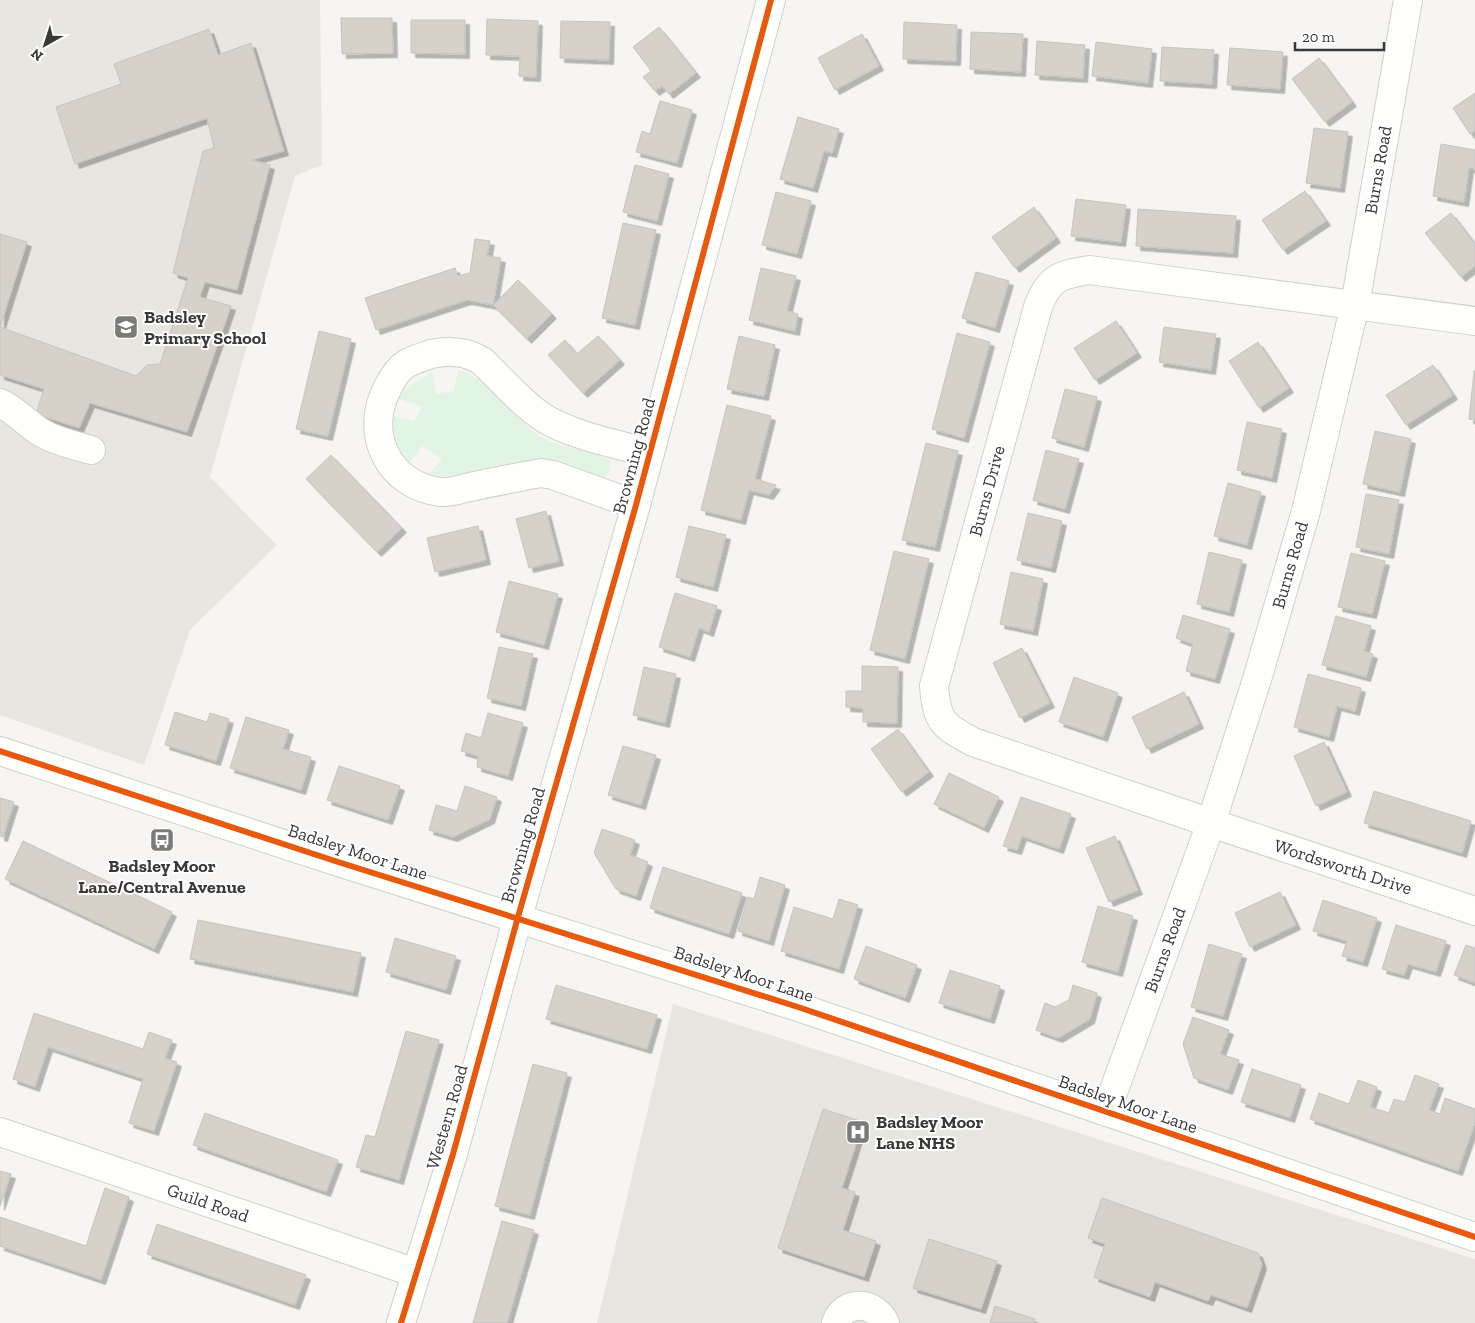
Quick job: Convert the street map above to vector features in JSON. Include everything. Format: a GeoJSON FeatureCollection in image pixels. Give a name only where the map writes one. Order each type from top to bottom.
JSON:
{"type":"FeatureCollection","features":[{"type":"Feature","properties":{"kind":"street","name":"Browning Road"},"geometry":{"type":"LineString","coordinates":[[518,917],[636,506],[771,0]]}},
{"type":"Feature","properties":{"kind":"street","name":"Burns Road"},"geometry":{"type":"LineString","coordinates":[[1106,1112],[1211,824],[1258,676],[1306,511],[1354,305],[1408,0]]}},
{"type":"Feature","properties":{"kind":"street","name":"Burns Drive"},"geometry":{"type":"LineString","coordinates":[[1211,824],[973,742],[943,722],[936,708],[934,686],[1032,326],[1043,292],[1054,280],[1065,274],[1089,270],[1354,305]]}},
{"type":"Feature","properties":{"kind":"street"},"geometry":{"type":"LineString","coordinates":[[1354,305],[1475,321]]}},
{"type":"Feature","properties":{"kind":"street"},"geometry":{"type":"LineString","coordinates":[[636,506],[541,473],[443,492],[425,489],[408,481],[394,467],[384,453],[378,436],[378,413],[384,395],[394,376],[405,364],[436,353],[458,351],[472,355],[482,361],[534,411],[553,423],[567,430],[650,453]]}},
{"type":"Feature","properties":{"kind":"street"},"geometry":{"type":"LineString","coordinates":[[0,403],[8,406],[42,433],[62,442],[91,450]]}},
{"type":"Feature","properties":{"kind":"street","name":"Badsley Moor Lane"},"geometry":{"type":"LineString","coordinates":[[0,751],[335,861],[518,917],[798,1007],[1475,1237]]}},
{"type":"Feature","properties":{"kind":"street","name":"Wordsworth Drive"},"geometry":{"type":"LineString","coordinates":[[1211,824],[1475,910]]}},
{"type":"Feature","properties":{"kind":"street","name":"Western Road"},"geometry":{"type":"LineString","coordinates":[[401,1323],[453,1154],[518,917]]}},
{"type":"Feature","properties":{"kind":"street","name":"Guild Road"},"geometry":{"type":"LineString","coordinates":[[0,1132],[416,1273]]}},
{"type":"Feature","properties":{"kind":"street"},"geometry":{"type":"LineString","coordinates":[[836,1323],[842,1313],[849,1307],[857,1305],[874,1309],[884,1323]]}},
{"type":"Feature","properties":{"kind":"shaded area","name":"Badsley Primary School"},"geometry":{"type":"Polygon","coordinates":[[[0,0],[320,0],[322,165],[295,176],[210,477],[277,545],[190,630],[144,765],[0,715],[0,0]]]}},
{"type":"Feature","properties":{"kind":"shaded area","name":"Badsley Moor Lane NHS"},"geometry":{"type":"Polygon","coordinates":[[[673,1004],[1475,1259],[1475,1323],[597,1323],[673,1004]]]}},
{"type":"Feature","properties":{"kind":"green space"},"geometry":{"type":"Polygon","coordinates":[[[458,370],[470,374],[491,389],[528,427],[546,440],[592,453],[610,461],[609,473],[603,478],[554,465],[524,462],[454,476],[429,475],[442,459],[422,446],[410,462],[397,441],[393,416],[414,421],[422,406],[398,399],[402,394],[418,380],[433,373],[436,394],[454,391],[458,370]]]}},
{"type":"Feature","properties":{"kind":"building"},"geometry":{"type":"Polygon","coordinates":[[[341,18],[392,18],[393,53],[342,54],[341,18]]]}},
{"type":"Feature","properties":{"kind":"building"},"geometry":{"type":"Polygon","coordinates":[[[487,19],[538,21],[536,77],[519,76],[520,56],[486,55],[487,19]]]}},
{"type":"Feature","properties":{"kind":"building"},"geometry":{"type":"Polygon","coordinates":[[[411,20],[465,20],[465,54],[411,53],[411,20]]]}},
{"type":"Feature","properties":{"kind":"building"},"geometry":{"type":"Polygon","coordinates":[[[561,21],[610,22],[609,60],[560,58],[561,21]]]}},
{"type":"Feature","properties":{"kind":"building"},"geometry":{"type":"Polygon","coordinates":[[[904,22],[957,25],[956,61],[903,59],[904,22]]]}},
{"type":"Feature","properties":{"kind":"building"},"geometry":{"type":"Polygon","coordinates":[[[659,27],[696,73],[669,94],[662,86],[655,91],[643,77],[651,71],[633,47],[659,27]]]}},
{"type":"Feature","properties":{"kind":"building","name":"Badsley Primary School"},"geometry":{"type":"Polygon","coordinates":[[[209,29],[218,55],[251,43],[284,151],[252,160],[270,165],[237,290],[205,282],[200,297],[231,306],[187,432],[90,403],[79,428],[36,414],[44,389],[0,375],[0,327],[136,376],[147,365],[160,364],[188,278],[173,273],[203,151],[214,148],[207,118],[75,164],[56,107],[121,84],[114,64],[209,29]]]}},
{"type":"Feature","properties":{"kind":"building"},"geometry":{"type":"Polygon","coordinates":[[[971,32],[1023,34],[1021,72],[970,69],[971,32]]]}},
{"type":"Feature","properties":{"kind":"building"},"geometry":{"type":"Polygon","coordinates":[[[862,34],[879,66],[835,90],[818,58],[862,34]]]}},
{"type":"Feature","properties":{"kind":"building"},"geometry":{"type":"Polygon","coordinates":[[[1037,41],[1085,45],[1083,78],[1035,75],[1037,41]]]}},
{"type":"Feature","properties":{"kind":"building"},"geometry":{"type":"Polygon","coordinates":[[[1096,42],[1152,49],[1148,83],[1092,76],[1096,42]]]}},
{"type":"Feature","properties":{"kind":"building"},"geometry":{"type":"Polygon","coordinates":[[[1162,47],[1214,50],[1212,84],[1160,81],[1162,47]]]}},
{"type":"Feature","properties":{"kind":"building"},"geometry":{"type":"Polygon","coordinates":[[[1230,48],[1283,52],[1280,89],[1227,85],[1230,48]]]}},
{"type":"Feature","properties":{"kind":"building"},"geometry":{"type":"Polygon","coordinates":[[[1319,58],[1352,102],[1325,122],[1292,79],[1319,58]]]}},
{"type":"Feature","properties":{"kind":"building"},"geometry":{"type":"Polygon","coordinates":[[[1475,93],[1475,131],[1470,134],[1453,108],[1475,93]]]}},
{"type":"Feature","properties":{"kind":"building"},"geometry":{"type":"Polygon","coordinates":[[[660,101],[692,110],[677,163],[636,152],[642,131],[650,134],[660,101]]]}},
{"type":"Feature","properties":{"kind":"building"},"geometry":{"type":"Polygon","coordinates":[[[798,117],[839,129],[832,153],[824,151],[813,188],[780,179],[798,117]]]}},
{"type":"Feature","properties":{"kind":"building"},"geometry":{"type":"Polygon","coordinates":[[[1314,128],[1348,132],[1340,188],[1306,183],[1314,128]]]}},
{"type":"Feature","properties":{"kind":"building"},"geometry":{"type":"Polygon","coordinates":[[[1441,144],[1475,150],[1475,169],[1469,168],[1464,202],[1433,196],[1441,144]]]}},
{"type":"Feature","properties":{"kind":"building"},"geometry":{"type":"Polygon","coordinates":[[[635,165],[669,174],[657,221],[623,212],[635,165]]]}},
{"type":"Feature","properties":{"kind":"building"},"geometry":{"type":"Polygon","coordinates":[[[1305,191],[1326,221],[1283,250],[1262,220],[1305,191]]]}},
{"type":"Feature","properties":{"kind":"building"},"geometry":{"type":"Polygon","coordinates":[[[776,192],[811,201],[797,254],[762,245],[776,192]]]}},
{"type":"Feature","properties":{"kind":"building"},"geometry":{"type":"Polygon","coordinates":[[[1076,199],[1126,205],[1121,242],[1071,236],[1076,199]]]}},
{"type":"Feature","properties":{"kind":"building"},"geometry":{"type":"Polygon","coordinates":[[[1034,207],[1056,238],[1015,268],[992,237],[1034,207]]]}},
{"type":"Feature","properties":{"kind":"building"},"geometry":{"type":"Polygon","coordinates":[[[1138,209],[1236,216],[1233,253],[1136,246],[1138,209]]]}},
{"type":"Feature","properties":{"kind":"building"},"geometry":{"type":"Polygon","coordinates":[[[1451,213],[1475,244],[1475,266],[1461,277],[1425,233],[1451,213]]]}},
{"type":"Feature","properties":{"kind":"building"},"geometry":{"type":"Polygon","coordinates":[[[623,223],[656,230],[635,325],[602,318],[623,223]]]}},
{"type":"Feature","properties":{"kind":"building"},"geometry":{"type":"Polygon","coordinates":[[[0,234],[27,242],[0,327],[0,234]]]}},
{"type":"Feature","properties":{"kind":"building"},"geometry":{"type":"Polygon","coordinates":[[[475,239],[490,241],[487,256],[501,258],[493,305],[467,300],[376,330],[365,298],[455,268],[458,276],[470,273],[475,239]]]}},
{"type":"Feature","properties":{"kind":"building"},"geometry":{"type":"Polygon","coordinates":[[[761,268],[796,276],[787,311],[798,314],[795,331],[749,320],[761,268]]]}},
{"type":"Feature","properties":{"kind":"building"},"geometry":{"type":"Polygon","coordinates":[[[976,272],[1009,281],[995,328],[962,318],[976,272]]]}},
{"type":"Feature","properties":{"kind":"building"},"geometry":{"type":"Polygon","coordinates":[[[518,280],[552,314],[527,339],[493,305],[518,280]]]}},
{"type":"Feature","properties":{"kind":"building"},"geometry":{"type":"Polygon","coordinates":[[[1116,321],[1137,353],[1095,380],[1074,348],[1116,321]]]}},
{"type":"Feature","properties":{"kind":"building"},"geometry":{"type":"Polygon","coordinates":[[[1164,327],[1216,334],[1211,370],[1159,362],[1164,327]]]}},
{"type":"Feature","properties":{"kind":"building"},"geometry":{"type":"Polygon","coordinates":[[[319,331],[351,339],[328,436],[296,429],[319,331]]]}},
{"type":"Feature","properties":{"kind":"building"},"geometry":{"type":"Polygon","coordinates":[[[957,333],[990,342],[964,438],[932,429],[957,333]]]}},
{"type":"Feature","properties":{"kind":"building"},"geometry":{"type":"Polygon","coordinates":[[[598,336],[620,360],[583,393],[548,355],[565,340],[577,354],[598,336]]]}},
{"type":"Feature","properties":{"kind":"building"},"geometry":{"type":"Polygon","coordinates":[[[739,336],[775,345],[764,396],[727,389],[739,336]]]}},
{"type":"Feature","properties":{"kind":"building"},"geometry":{"type":"Polygon","coordinates":[[[1258,342],[1289,388],[1259,408],[1229,361],[1258,342]]]}},
{"type":"Feature","properties":{"kind":"building"},"geometry":{"type":"Polygon","coordinates":[[[1433,365],[1453,395],[1406,425],[1386,395],[1433,365]]]}},
{"type":"Feature","properties":{"kind":"building"},"geometry":{"type":"Polygon","coordinates":[[[1475,371],[1475,420],[1469,419],[1475,371]]]}},
{"type":"Feature","properties":{"kind":"building"},"geometry":{"type":"Polygon","coordinates":[[[1065,389],[1097,397],[1084,447],[1052,438],[1065,389]]]}},
{"type":"Feature","properties":{"kind":"building"},"geometry":{"type":"Polygon","coordinates":[[[727,405],[771,416],[755,479],[776,485],[769,495],[749,490],[741,520],[701,510],[727,405]]]}},
{"type":"Feature","properties":{"kind":"building"},"geometry":{"type":"Polygon","coordinates":[[[1247,422],[1282,429],[1272,478],[1237,470],[1247,422]]]}},
{"type":"Feature","properties":{"kind":"building"},"geometry":{"type":"Polygon","coordinates":[[[1375,431],[1411,439],[1400,492],[1363,484],[1375,431]]]}},
{"type":"Feature","properties":{"kind":"building"},"geometry":{"type":"Polygon","coordinates":[[[926,443],[958,451],[935,547],[902,540],[926,443]]]}},
{"type":"Feature","properties":{"kind":"building"},"geometry":{"type":"Polygon","coordinates":[[[1046,450],[1079,459],[1065,509],[1033,500],[1046,450]]]}},
{"type":"Feature","properties":{"kind":"building"},"geometry":{"type":"Polygon","coordinates":[[[331,455],[402,528],[377,552],[306,479],[331,455]]]}},
{"type":"Feature","properties":{"kind":"building"},"geometry":{"type":"Polygon","coordinates":[[[1228,483],[1261,492],[1247,545],[1214,536],[1228,483]]]}},
{"type":"Feature","properties":{"kind":"building"},"geometry":{"type":"Polygon","coordinates":[[[1366,494],[1399,500],[1389,554],[1356,547],[1366,494]]]}},
{"type":"Feature","properties":{"kind":"building"},"geometry":{"type":"Polygon","coordinates":[[[546,511],[559,561],[529,568],[516,519],[546,511]]]}},
{"type":"Feature","properties":{"kind":"building"},"geometry":{"type":"Polygon","coordinates":[[[1028,513],[1062,521],[1051,568],[1017,560],[1028,513]]]}},
{"type":"Feature","properties":{"kind":"building"},"geometry":{"type":"Polygon","coordinates":[[[478,526],[486,560],[435,572],[427,538],[478,526]]]}},
{"type":"Feature","properties":{"kind":"building"},"geometry":{"type":"Polygon","coordinates":[[[689,526],[726,535],[713,587],[676,577],[689,526]]]}},
{"type":"Feature","properties":{"kind":"building"},"geometry":{"type":"Polygon","coordinates":[[[894,551],[929,559],[905,659],[870,650],[894,551]]]}},
{"type":"Feature","properties":{"kind":"building"},"geometry":{"type":"Polygon","coordinates":[[[1209,552],[1242,560],[1229,612],[1197,604],[1209,552]]]}},
{"type":"Feature","properties":{"kind":"building"},"geometry":{"type":"Polygon","coordinates":[[[1351,553],[1385,561],[1372,614],[1338,607],[1351,553]]]}},
{"type":"Feature","properties":{"kind":"building"},"geometry":{"type":"Polygon","coordinates":[[[1011,572],[1043,579],[1033,631],[1000,624],[1011,572]]]}},
{"type":"Feature","properties":{"kind":"building"},"geometry":{"type":"Polygon","coordinates":[[[509,581],[558,594],[544,645],[496,632],[509,581]]]}},
{"type":"Feature","properties":{"kind":"building"},"geometry":{"type":"Polygon","coordinates":[[[675,593],[717,606],[709,632],[699,628],[690,657],[659,647],[675,593]]]}},
{"type":"Feature","properties":{"kind":"building"},"geometry":{"type":"Polygon","coordinates":[[[1183,615],[1230,629],[1215,679],[1186,671],[1193,644],[1176,638],[1183,615]]]}},
{"type":"Feature","properties":{"kind":"building"},"geometry":{"type":"Polygon","coordinates":[[[1336,616],[1371,626],[1364,651],[1373,654],[1366,677],[1322,665],[1336,616]]]}},
{"type":"Feature","properties":{"kind":"building"},"geometry":{"type":"Polygon","coordinates":[[[499,647],[533,654],[521,706],[487,698],[499,647]]]}},
{"type":"Feature","properties":{"kind":"building"},"geometry":{"type":"Polygon","coordinates":[[[1022,648],[1050,703],[1020,718],[993,663],[1022,648]]]}},
{"type":"Feature","properties":{"kind":"building"},"geometry":{"type":"Polygon","coordinates":[[[862,666],[898,667],[897,723],[863,722],[863,708],[846,707],[846,691],[862,691],[862,666]]]}},
{"type":"Feature","properties":{"kind":"building"},"geometry":{"type":"Polygon","coordinates":[[[644,667],[676,674],[665,723],[633,715],[644,667]]]}},
{"type":"Feature","properties":{"kind":"building"},"geometry":{"type":"Polygon","coordinates":[[[1308,674],[1361,688],[1355,711],[1337,706],[1329,737],[1294,727],[1308,674]]]}},
{"type":"Feature","properties":{"kind":"building"},"geometry":{"type":"Polygon","coordinates":[[[1074,677],[1118,693],[1103,737],[1059,722],[1074,677]]]}},
{"type":"Feature","properties":{"kind":"building"},"geometry":{"type":"Polygon","coordinates":[[[1184,692],[1199,724],[1147,749],[1132,717],[1184,692]]]}},
{"type":"Feature","properties":{"kind":"building"},"geometry":{"type":"Polygon","coordinates":[[[175,712],[207,722],[210,713],[229,719],[216,761],[165,745],[175,712]]]}},
{"type":"Feature","properties":{"kind":"building"},"geometry":{"type":"Polygon","coordinates":[[[488,713],[523,723],[508,776],[477,767],[478,756],[461,751],[466,733],[481,738],[488,713]]]}},
{"type":"Feature","properties":{"kind":"building"},"geometry":{"type":"Polygon","coordinates":[[[246,717],[289,730],[283,749],[311,757],[301,790],[230,768],[246,717]]]}},
{"type":"Feature","properties":{"kind":"building"},"geometry":{"type":"Polygon","coordinates":[[[898,729],[929,772],[902,792],[871,749],[898,729]]]}},
{"type":"Feature","properties":{"kind":"building"},"geometry":{"type":"Polygon","coordinates":[[[1324,742],[1347,792],[1316,806],[1294,756],[1324,742]]]}},
{"type":"Feature","properties":{"kind":"building"},"geometry":{"type":"Polygon","coordinates":[[[623,746],[656,755],[641,805],[608,795],[623,746]]]}},
{"type":"Feature","properties":{"kind":"building"},"geometry":{"type":"Polygon","coordinates":[[[339,766],[400,786],[388,820],[327,800],[339,766]]]}},
{"type":"Feature","properties":{"kind":"building"},"geometry":{"type":"Polygon","coordinates":[[[949,773],[999,797],[984,828],[934,804],[949,773]]]}},
{"type":"Feature","properties":{"kind":"building"},"geometry":{"type":"Polygon","coordinates":[[[465,786],[497,797],[490,819],[453,837],[429,830],[436,805],[457,811],[465,786]]]}},
{"type":"Feature","properties":{"kind":"building"},"geometry":{"type":"Polygon","coordinates":[[[1374,791],[1471,821],[1462,853],[1364,823],[1374,791]]]}},
{"type":"Feature","properties":{"kind":"building"},"geometry":{"type":"Polygon","coordinates":[[[1021,797],[1071,814],[1059,849],[1022,836],[1017,850],[1003,846],[1021,797]]]}},
{"type":"Feature","properties":{"kind":"building"},"geometry":{"type":"Polygon","coordinates":[[[0,798],[14,802],[3,837],[0,836],[0,798]]]}},
{"type":"Feature","properties":{"kind":"building"},"geometry":{"type":"Polygon","coordinates":[[[602,829],[635,840],[630,855],[648,862],[636,896],[616,889],[594,853],[602,829]]]}},
{"type":"Feature","properties":{"kind":"building"},"geometry":{"type":"Polygon","coordinates":[[[1115,836],[1138,890],[1109,902],[1086,848],[1115,836]]]}},
{"type":"Feature","properties":{"kind":"building"},"geometry":{"type":"Polygon","coordinates":[[[23,841],[172,912],[154,949],[5,879],[23,841]]]}},
{"type":"Feature","properties":{"kind":"building"},"geometry":{"type":"Polygon","coordinates":[[[663,867],[742,893],[729,934],[650,908],[663,867]]]}},
{"type":"Feature","properties":{"kind":"building"},"geometry":{"type":"Polygon","coordinates":[[[760,877],[785,885],[769,941],[738,931],[748,897],[754,899],[760,877]]]}},
{"type":"Feature","properties":{"kind":"building"},"geometry":{"type":"Polygon","coordinates":[[[1280,892],[1296,925],[1250,947],[1235,913],[1280,892]]]}},
{"type":"Feature","properties":{"kind":"building"},"geometry":{"type":"Polygon","coordinates":[[[839,899],[858,905],[839,969],[781,951],[794,907],[833,919],[839,899]]]}},
{"type":"Feature","properties":{"kind":"building"},"geometry":{"type":"Polygon","coordinates":[[[1323,900],[1377,918],[1363,962],[1342,956],[1347,941],[1313,931],[1323,900]]]}},
{"type":"Feature","properties":{"kind":"building"},"geometry":{"type":"Polygon","coordinates":[[[1098,906],[1133,916],[1118,972],[1082,962],[1098,906]]]}},
{"type":"Feature","properties":{"kind":"building"},"geometry":{"type":"Polygon","coordinates":[[[198,920],[361,953],[353,992],[190,959],[198,920]]]}},
{"type":"Feature","properties":{"kind":"building"},"geometry":{"type":"Polygon","coordinates":[[[1396,925],[1446,941],[1436,972],[1408,964],[1404,975],[1382,969],[1396,925]]]}},
{"type":"Feature","properties":{"kind":"building"},"geometry":{"type":"Polygon","coordinates":[[[395,938],[456,956],[446,990],[386,972],[395,938]]]}},
{"type":"Feature","properties":{"kind":"building"},"geometry":{"type":"Polygon","coordinates":[[[1209,944],[1242,954],[1223,1016],[1191,1007],[1209,944]]]}},
{"type":"Feature","properties":{"kind":"building"},"geometry":{"type":"Polygon","coordinates":[[[1466,945],[1475,948],[1475,983],[1454,975],[1466,945]]]}},
{"type":"Feature","properties":{"kind":"building"},"geometry":{"type":"Polygon","coordinates":[[[866,946],[917,965],[905,998],[854,979],[866,946]]]}},
{"type":"Feature","properties":{"kind":"building"},"geometry":{"type":"Polygon","coordinates":[[[950,970],[1000,986],[990,1019],[939,1003],[950,970]]]}},
{"type":"Feature","properties":{"kind":"building"},"geometry":{"type":"Polygon","coordinates":[[[556,985],[657,1015],[647,1049],[546,1019],[556,985]]]}},
{"type":"Feature","properties":{"kind":"building"},"geometry":{"type":"Polygon","coordinates":[[[1073,985],[1097,993],[1090,1019],[1058,1038],[1036,1030],[1045,1003],[1055,1007],[1069,1000],[1073,985]]]}},
{"type":"Feature","properties":{"kind":"building"},"geometry":{"type":"Polygon","coordinates":[[[34,1013],[143,1049],[149,1032],[172,1040],[165,1058],[177,1062],[154,1131],[129,1123],[143,1079],[48,1047],[35,1087],[13,1079],[34,1013]]]}},
{"type":"Feature","properties":{"kind":"building"},"geometry":{"type":"Polygon","coordinates":[[[1193,1017],[1229,1030],[1220,1054],[1239,1060],[1228,1090],[1194,1078],[1183,1044],[1193,1017]]]}},
{"type":"Feature","properties":{"kind":"building"},"geometry":{"type":"Polygon","coordinates":[[[406,1031],[439,1040],[399,1180],[356,1167],[366,1135],[375,1137],[406,1031]]]}},
{"type":"Feature","properties":{"kind":"building"},"geometry":{"type":"Polygon","coordinates":[[[533,1064],[567,1073],[530,1215],[495,1206],[533,1064]]]}},
{"type":"Feature","properties":{"kind":"building"},"geometry":{"type":"Polygon","coordinates":[[[1252,1069],[1301,1085],[1290,1118],[1241,1102],[1252,1069]]]}},
{"type":"Feature","properties":{"kind":"building"},"geometry":{"type":"Polygon","coordinates":[[[1415,1075],[1439,1084],[1429,1110],[1440,1114],[1445,1098],[1475,1109],[1475,1122],[1458,1171],[1310,1119],[1319,1093],[1349,1104],[1358,1080],[1377,1087],[1370,1107],[1389,1113],[1394,1099],[1405,1102],[1415,1075]]]}},
{"type":"Feature","properties":{"kind":"building"},"geometry":{"type":"Polygon","coordinates":[[[823,1109],[863,1122],[842,1188],[855,1192],[843,1230],[876,1241],[864,1277],[778,1248],[823,1109]]]}},
{"type":"Feature","properties":{"kind":"building"},"geometry":{"type":"Polygon","coordinates":[[[205,1113],[338,1160],[326,1192],[193,1145],[205,1113]]]}},
{"type":"Feature","properties":{"kind":"building"},"geometry":{"type":"Polygon","coordinates":[[[0,1171],[11,1174],[0,1206],[0,1171]]]}},
{"type":"Feature","properties":{"kind":"building"},"geometry":{"type":"Polygon","coordinates":[[[105,1188],[129,1197],[101,1280],[0,1246],[0,1217],[86,1246],[105,1188]]]}},
{"type":"Feature","properties":{"kind":"building"},"geometry":{"type":"Polygon","coordinates":[[[1102,1198],[1258,1253],[1262,1265],[1247,1308],[1211,1295],[1208,1301],[1155,1282],[1150,1297],[1094,1277],[1105,1244],[1088,1238],[1102,1198]]]}},
{"type":"Feature","properties":{"kind":"building"},"geometry":{"type":"Polygon","coordinates":[[[502,1221],[534,1230],[507,1323],[473,1323],[502,1221]]]}},
{"type":"Feature","properties":{"kind":"building"},"geometry":{"type":"Polygon","coordinates":[[[157,1224],[306,1275],[295,1305],[147,1254],[157,1224]]]}},
{"type":"Feature","properties":{"kind":"building"},"geometry":{"type":"Polygon","coordinates":[[[929,1239],[997,1261],[981,1309],[913,1288],[929,1239]]]}},
{"type":"Feature","properties":{"kind":"building"},"geometry":{"type":"Polygon","coordinates":[[[995,1306],[1035,1319],[1034,1323],[990,1323],[995,1306]]]}},
{"type":"Feature","properties":{"kind":"cycle path"},"geometry":{"type":"LineString","coordinates":[[401,1323],[453,1154],[518,917],[636,505],[771,0]]}},
{"type":"Feature","properties":{"kind":"cycle path"},"geometry":{"type":"LineString","coordinates":[[0,751],[335,861],[798,1007],[1475,1237]]}},
{"type":"Feature","properties":{"kind":"place","name":"Badsley Primary School"},"geometry":{"type":"Point","coordinates":[126,327]}},
{"type":"Feature","properties":{"kind":"place","name":"Badsley Moor Lane/Central Avenue"},"geometry":{"type":"Point","coordinates":[162,840]}},
{"type":"Feature","properties":{"kind":"place","name":"Badsley Moor Lane NHS"},"geometry":{"type":"Point","coordinates":[858,1132]}}]}
